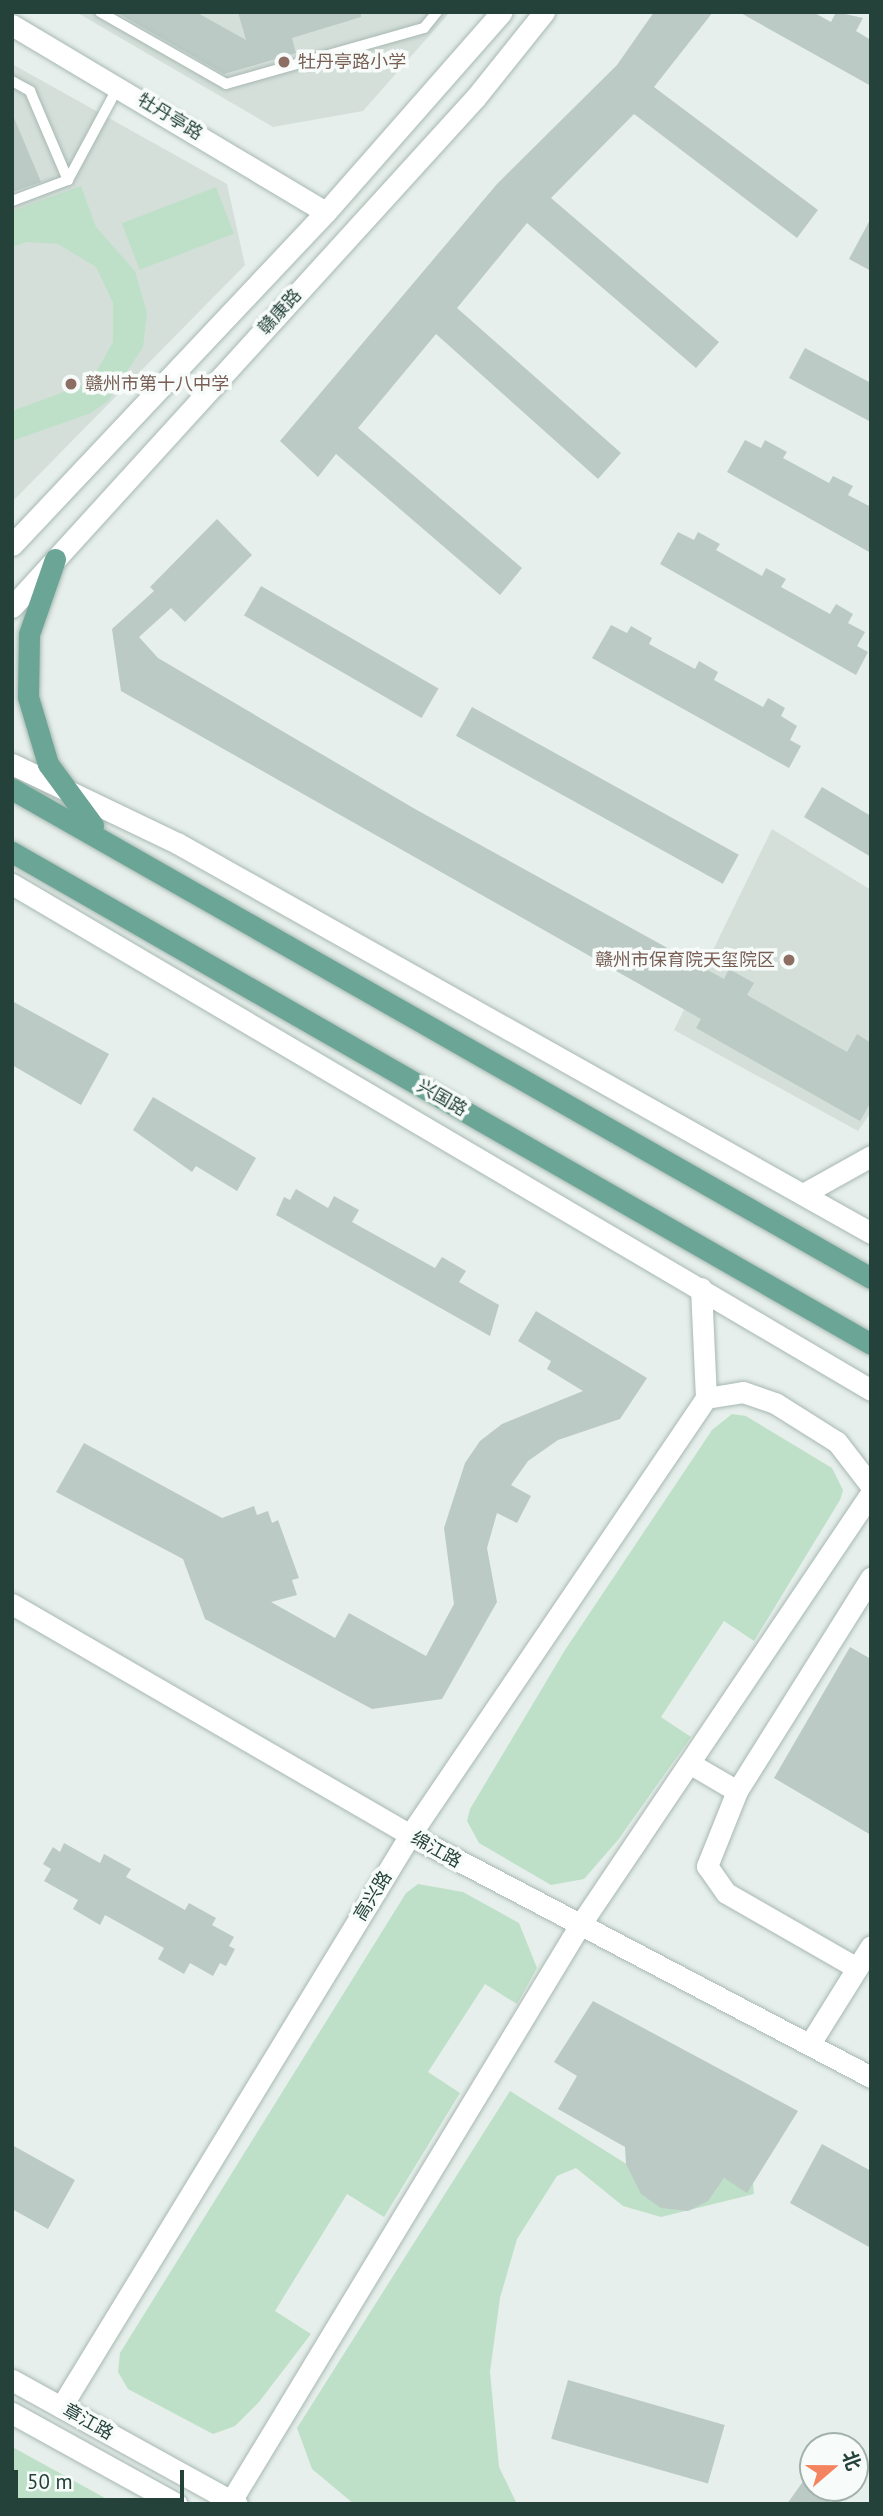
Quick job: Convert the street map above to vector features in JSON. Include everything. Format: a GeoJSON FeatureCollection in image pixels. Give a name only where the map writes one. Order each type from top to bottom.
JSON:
{"type":"FeatureCollection","features":[{"type":"Feature","properties":{"kind":"main road"},"geometry":{"type":"LineString","coordinates":[[55,559],[34,608],[27,674],[38,740],[63,789],[113,843]]}},
{"type":"Feature","properties":{"kind":"main road"},"geometry":{"type":"LineString","coordinates":[[12,789],[113,843],[871,1278]]}},
{"type":"Feature","properties":{"kind":"main road","name":"兴国路"},"geometry":{"type":"LineString","coordinates":[[15,854],[871,1344]]}},
{"type":"Feature","properties":{"kind":"street","name":"赣康路"},"geometry":{"type":"LineString","coordinates":[[12,545],[326,212],[502,12]]}},
{"type":"Feature","properties":{"kind":"street","name":"赣康路"},"geometry":{"type":"LineString","coordinates":[[12,607],[476,97],[544,12]]}},
{"type":"Feature","properties":{"kind":"street","name":"牡丹亭路"},"geometry":{"type":"LineString","coordinates":[[12,25],[326,212]]}},
{"type":"Feature","properties":{"kind":"street"},"geometry":{"type":"LineString","coordinates":[[12,764],[177,843],[871,1233]]}},
{"type":"Feature","properties":{"kind":"street"},"geometry":{"type":"LineString","coordinates":[[12,884],[871,1390]]}},
{"type":"Feature","properties":{"kind":"street"},"geometry":{"type":"LineString","coordinates":[[803,1194],[871,1156]]}},
{"type":"Feature","properties":{"kind":"street"},"geometry":{"type":"LineString","coordinates":[[701,1288],[706,1398],[743,1392],[775,1403],[837,1442],[871,1486]]}},
{"type":"Feature","properties":{"kind":"street","name":"高兴路"},"geometry":{"type":"LineString","coordinates":[[61,2407],[410,1835],[706,1398]]}},
{"type":"Feature","properties":{"kind":"street"},"geometry":{"type":"LineString","coordinates":[[234,2502],[578,1927],[691,1764],[871,1493]]}},
{"type":"Feature","properties":{"kind":"street"},"geometry":{"type":"LineString","coordinates":[[857,1968],[726,1893],[707,1866],[737,1791],[871,1577]]}},
{"type":"Feature","properties":{"kind":"street","name":"绵江路"},"geometry":{"type":"LineString","coordinates":[[12,1604],[410,1835],[578,1927],[811,2042],[871,2077]]}},
{"type":"Feature","properties":{"kind":"street"},"geometry":{"type":"LineString","coordinates":[[691,1764],[737,1791]]}},
{"type":"Feature","properties":{"kind":"street"},"geometry":{"type":"LineString","coordinates":[[811,2042],[871,1946]]}},
{"type":"Feature","properties":{"kind":"street","name":"章江路"},"geometry":{"type":"LineString","coordinates":[[12,2380],[234,2502]]}},
{"type":"Feature","properties":{"kind":"street","name":"章江路"},"geometry":{"type":"LineString","coordinates":[[12,2413],[177,2504]]}},
{"type":"Feature","properties":{"kind":"lane"},"geometry":{"type":"LineString","coordinates":[[100,12],[226,84],[424,29],[437,12]]}},
{"type":"Feature","properties":{"kind":"lane"},"geometry":{"type":"LineString","coordinates":[[12,81],[30,92],[68,180]]}},
{"type":"Feature","properties":{"kind":"lane"},"geometry":{"type":"LineString","coordinates":[[12,201],[68,180],[118,86]]}},
{"type":"Feature","properties":{"kind":"shaded area","name":"牡丹亭路小学"},"geometry":{"type":"Polygon","coordinates":[[[76,12],[450,12],[363,111],[273,127],[76,12]]]}},
{"type":"Feature","properties":{"kind":"shaded area","name":"赣州市第十八中学"},"geometry":{"type":"Polygon","coordinates":[[[12,64],[227,184],[245,265],[12,502],[12,64]]]}},
{"type":"Feature","properties":{"kind":"shaded area","name":"赣州市保育院天玺院区"},"geometry":{"type":"Polygon","coordinates":[[[772,829],[871,890],[871,1112],[858,1131],[674,1030],[772,829]]]}},
{"type":"Feature","properties":{"kind":"green space"},"geometry":{"type":"Polygon","coordinates":[[[81,186],[96,227],[135,271],[147,313],[143,347],[108,401],[91,413],[12,441],[12,411],[80,386],[95,374],[113,342],[113,303],[96,267],[58,244],[27,242],[12,247],[12,211],[81,186]]]}},
{"type":"Feature","properties":{"kind":"green space"},"geometry":{"type":"Polygon","coordinates":[[[216,187],[234,234],[140,270],[122,223],[216,187]]]}},
{"type":"Feature","properties":{"kind":"green space"},"geometry":{"type":"Polygon","coordinates":[[[732,1414],[746,1416],[832,1468],[843,1490],[840,1500],[754,1641],[724,1621],[661,1717],[691,1737],[618,1840],[584,1879],[551,1885],[479,1843],[467,1821],[470,1809],[565,1650],[712,1430],[732,1414]]]}},
{"type":"Feature","properties":{"kind":"green space"},"geometry":{"type":"Polygon","coordinates":[[[418,1884],[463,1892],[519,1923],[537,1968],[517,2004],[485,1984],[428,2072],[460,2093],[384,2217],[347,2194],[275,2311],[311,2334],[259,2402],[235,2426],[213,2434],[128,2389],[118,2372],[120,2353],[406,1893],[418,1884]]]}},
{"type":"Feature","properties":{"kind":"green space"},"geometry":{"type":"Polygon","coordinates":[[[510,2091],[636,2170],[720,2179],[752,2174],[754,2194],[661,2217],[623,2206],[576,2168],[557,2176],[517,2239],[500,2298],[490,2372],[499,2467],[517,2504],[354,2504],[312,2469],[297,2428],[510,2091]]]}},
{"type":"Feature","properties":{"kind":"green space"},"geometry":{"type":"Polygon","coordinates":[[[12,2447],[16,2449],[116,2504],[12,2504],[12,2447]]]}},
{"type":"Feature","properties":{"kind":"building"},"geometry":{"type":"Polygon","coordinates":[[[116,12],[196,12],[246,40],[238,12],[361,12],[361,17],[292,38],[296,53],[224,74],[116,12]]]}},
{"type":"Feature","properties":{"kind":"building"},"geometry":{"type":"Polygon","coordinates":[[[654,12],[713,12],[654,87],[818,210],[797,238],[634,114],[551,198],[719,342],[696,368],[527,223],[457,308],[621,453],[598,479],[436,334],[358,428],[522,568],[500,595],[336,454],[318,477],[280,441],[497,184],[617,65],[654,12]]]}},
{"type":"Feature","properties":{"kind":"building"},"geometry":{"type":"Polygon","coordinates":[[[739,12],[813,12],[831,22],[836,12],[863,18],[856,31],[871,40],[871,86],[739,12]]]}},
{"type":"Feature","properties":{"kind":"building"},"geometry":{"type":"Polygon","coordinates":[[[12,113],[41,182],[12,192],[12,113]]]}},
{"type":"Feature","properties":{"kind":"building"},"geometry":{"type":"Polygon","coordinates":[[[871,218],[871,271],[849,259],[871,218]]]}},
{"type":"Feature","properties":{"kind":"building"},"geometry":{"type":"Polygon","coordinates":[[[805,348],[871,383],[871,422],[789,378],[805,348]]]}},
{"type":"Feature","properties":{"kind":"building"},"geometry":{"type":"Polygon","coordinates":[[[745,440],[761,448],[765,440],[787,452],[783,458],[829,483],[833,476],[853,486],[848,495],[871,507],[871,553],[727,472],[745,440]]]}},
{"type":"Feature","properties":{"kind":"building"},"geometry":{"type":"Polygon","coordinates":[[[217,519],[252,555],[185,622],[171,608],[139,637],[158,658],[415,809],[724,979],[729,969],[754,983],[747,995],[847,1052],[857,1034],[871,1043],[871,1102],[860,1121],[696,1028],[701,1019],[121,691],[112,629],[154,591],[150,587],[217,519]]]}},
{"type":"Feature","properties":{"kind":"building"},"geometry":{"type":"Polygon","coordinates":[[[678,532],[694,540],[698,532],[720,544],[716,550],[762,576],[766,568],[786,579],[781,587],[830,614],[836,604],[853,614],[848,623],[865,632],[857,646],[868,652],[856,675],[660,564],[678,532]]]}},
{"type":"Feature","properties":{"kind":"building"},"geometry":{"type":"Polygon","coordinates":[[[261,586],[439,688],[422,718],[244,615],[261,586]]]}},
{"type":"Feature","properties":{"kind":"building"},"geometry":{"type":"Polygon","coordinates":[[[611,625],[627,633],[631,626],[652,638],[649,644],[695,669],[699,661],[718,672],[714,680],[763,707],[768,698],[785,708],[781,716],[797,726],[790,740],[801,746],[789,768],[592,658],[611,625]]]}},
{"type":"Feature","properties":{"kind":"building"},"geometry":{"type":"Polygon","coordinates":[[[472,707],[739,855],[723,884],[456,736],[472,707]]]}},
{"type":"Feature","properties":{"kind":"building"},"geometry":{"type":"Polygon","coordinates":[[[822,787],[871,816],[871,857],[804,817],[822,787]]]}},
{"type":"Feature","properties":{"kind":"building"},"geometry":{"type":"Polygon","coordinates":[[[12,1001],[109,1054],[81,1105],[12,1065],[12,1001]]]}},
{"type":"Feature","properties":{"kind":"building"},"geometry":{"type":"Polygon","coordinates":[[[153,1097],[256,1158],[237,1191],[196,1166],[192,1172],[133,1130],[153,1097]]]}},
{"type":"Feature","properties":{"kind":"building"},"geometry":{"type":"Polygon","coordinates":[[[296,1189],[328,1208],[334,1196],[359,1210],[352,1222],[435,1268],[442,1257],[466,1271],[459,1282],[499,1305],[490,1336],[276,1215],[284,1197],[290,1200],[296,1189]]]}},
{"type":"Feature","properties":{"kind":"building"},"geometry":{"type":"Polygon","coordinates":[[[536,1311],[647,1378],[620,1419],[558,1440],[528,1461],[511,1485],[531,1496],[517,1523],[497,1513],[487,1548],[497,1602],[442,1699],[372,1709],[205,1619],[183,1559],[56,1492],[84,1443],[222,1518],[254,1506],[257,1515],[268,1511],[272,1523],[278,1520],[299,1578],[292,1580],[297,1595],[271,1602],[335,1638],[349,1613],[426,1656],[454,1604],[444,1528],[465,1463],[480,1441],[502,1424],[583,1391],[547,1369],[551,1361],[518,1341],[536,1311]]]}},
{"type":"Feature","properties":{"kind":"building"},"geometry":{"type":"Polygon","coordinates":[[[850,1647],[871,1659],[871,1835],[774,1778],[850,1647]]]}},
{"type":"Feature","properties":{"kind":"building"},"geometry":{"type":"Polygon","coordinates":[[[64,1843],[100,1863],[104,1854],[131,1869],[126,1877],[185,1910],[189,1903],[216,1918],[212,1925],[234,1937],[229,1946],[235,1949],[226,1966],[220,1963],[213,1976],[190,1963],[184,1974],[158,1959],[164,1948],[105,1915],[100,1925],[73,1909],[78,1900],[44,1881],[51,1869],[43,1864],[53,1847],[60,1852],[64,1843]]]}},
{"type":"Feature","properties":{"kind":"building"},"geometry":{"type":"Polygon","coordinates":[[[593,2001],[798,2111],[747,2193],[724,2178],[708,2201],[688,2211],[661,2208],[641,2194],[626,2164],[625,2147],[558,2109],[577,2076],[554,2062],[593,2001]]]}},
{"type":"Feature","properties":{"kind":"building"},"geometry":{"type":"Polygon","coordinates":[[[822,2144],[871,2171],[871,2248],[790,2203],[822,2144]]]}},
{"type":"Feature","properties":{"kind":"building"},"geometry":{"type":"Polygon","coordinates":[[[12,2145],[75,2180],[48,2229],[12,2209],[12,2145]]]}},
{"type":"Feature","properties":{"kind":"building"},"geometry":{"type":"Polygon","coordinates":[[[568,2380],[725,2425],[708,2484],[551,2439],[568,2380]]]}},
{"type":"Feature","properties":{"kind":"building"},"geometry":{"type":"Polygon","coordinates":[[[799,2487],[799,2502],[833,2504],[787,2504],[799,2487]]]}},
{"type":"Feature","properties":{"kind":"place","name":"牡丹亭路小学"},"geometry":{"type":"Point","coordinates":[284,62]}},
{"type":"Feature","properties":{"kind":"place","name":"赣州市第十八中学"},"geometry":{"type":"Point","coordinates":[71,384]}},
{"type":"Feature","properties":{"kind":"place","name":"赣州市保育院天玺院区"},"geometry":{"type":"Point","coordinates":[789,960]}}]}
